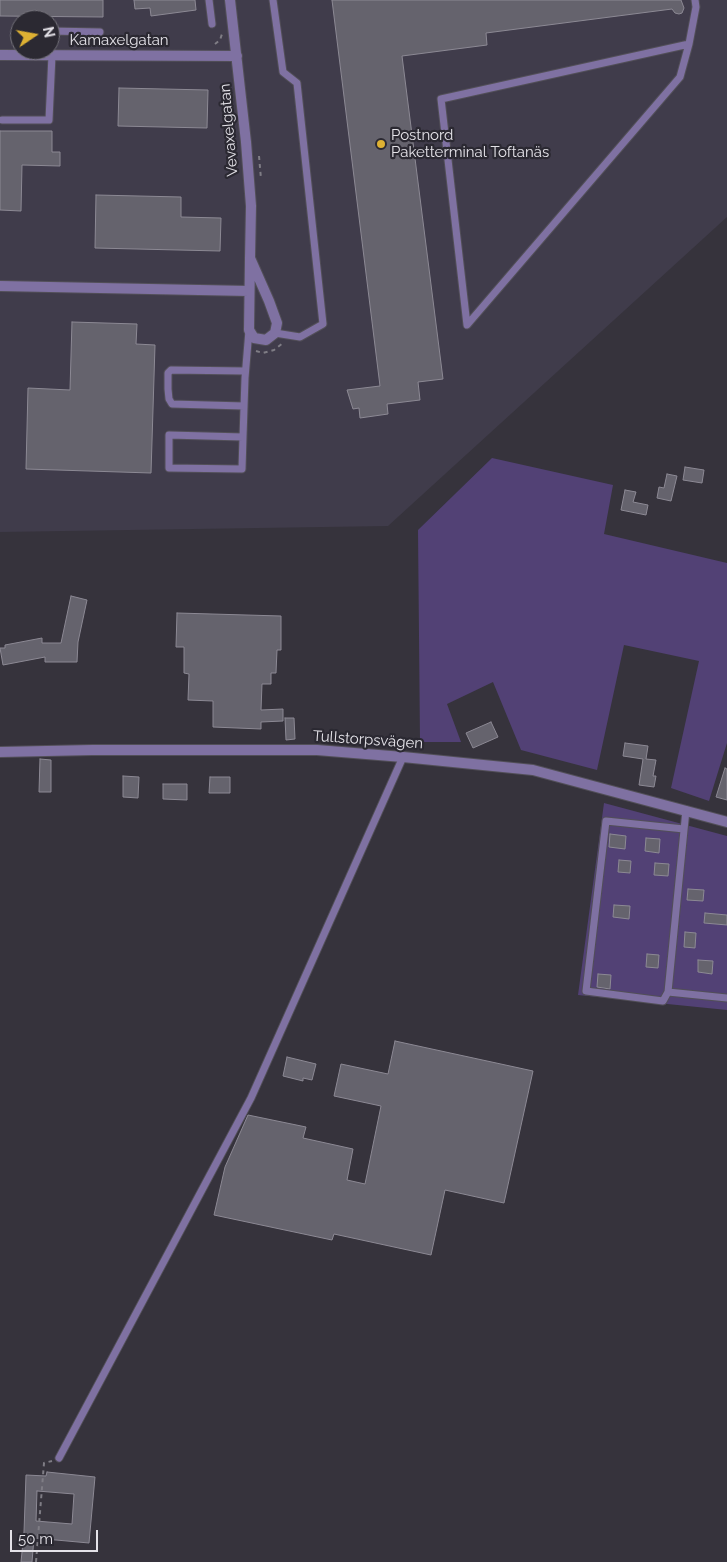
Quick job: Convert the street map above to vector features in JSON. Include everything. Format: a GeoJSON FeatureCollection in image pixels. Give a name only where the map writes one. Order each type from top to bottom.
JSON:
{"type":"FeatureCollection","features":[{"type":"Feature","properties":{"kind":"street","name":"Vevaxelgatan"},"geometry":{"type":"LineString","coordinates":[[230,0],[238,56],[251,206],[248,330]]}},
{"type":"Feature","properties":{"kind":"street","name":"Kamaxelgatan"},"geometry":{"type":"LineString","coordinates":[[60,55],[238,56]]}},
{"type":"Feature","properties":{"kind":"street","name":"Vevaxelgatan"},"geometry":{"type":"LineString","coordinates":[[250,258],[277,323],[276,333]]}},
{"type":"Feature","properties":{"kind":"street"},"geometry":{"type":"LineString","coordinates":[[0,286],[249,292]]}},
{"type":"Feature","properties":{"kind":"street"},"geometry":{"type":"LineString","coordinates":[[248,330],[254,338],[266,340],[276,333]]}},
{"type":"Feature","properties":{"kind":"street","name":"Tullstorpsvägen"},"geometry":{"type":"LineString","coordinates":[[0,752],[317,750],[402,757],[533,770],[727,822]]}},
{"type":"Feature","properties":{"kind":"lane"},"geometry":{"type":"LineString","coordinates":[[209,0],[212,24]]}},
{"type":"Feature","properties":{"kind":"lane"},"geometry":{"type":"LineString","coordinates":[[273,0],[283,72],[297,83],[323,324],[300,337],[276,333]]}},
{"type":"Feature","properties":{"kind":"lane"},"geometry":{"type":"LineString","coordinates":[[689,44],[441,99],[467,325],[680,76],[689,44],[696,7],[695,0]]}},
{"type":"Feature","properties":{"kind":"lane"},"geometry":{"type":"LineString","coordinates":[[60,32],[100,32]]}},
{"type":"Feature","properties":{"kind":"lane"},"geometry":{"type":"LineString","coordinates":[[2,120],[49,120],[52,60]]}},
{"type":"Feature","properties":{"kind":"lane"},"geometry":{"type":"LineString","coordinates":[[243,437],[169,435],[169,468],[242,469],[248,330]]}},
{"type":"Feature","properties":{"kind":"lane"},"geometry":{"type":"LineString","coordinates":[[244,406],[172,404],[169,399],[168,373],[171,370],[245,371]]}},
{"type":"Feature","properties":{"kind":"lane"},"geometry":{"type":"LineString","coordinates":[[59,1458],[250,1098],[402,757]]}},
{"type":"Feature","properties":{"kind":"lane"},"geometry":{"type":"LineString","coordinates":[[684,829],[606,821],[586,991],[663,1001],[668,992],[686,810]]}},
{"type":"Feature","properties":{"kind":"lane"},"geometry":{"type":"LineString","coordinates":[[668,992],[727,998]]}},
{"type":"Feature","properties":{"kind":"path"},"geometry":{"type":"LineString","coordinates":[[212,47],[220,40],[224,28]]}},
{"type":"Feature","properties":{"kind":"path"},"geometry":{"type":"LineString","coordinates":[[36,1562],[44,1463],[59,1458]]}},
{"type":"Feature","properties":{"kind":"shaded area"},"geometry":{"type":"Polygon","coordinates":[[[0,0],[727,0],[727,217],[388,526],[0,532],[0,0]]]}},
{"type":"Feature","properties":{"kind":"shaded area"},"geometry":{"type":"Polygon","coordinates":[[[492,458],[613,485],[604,534],[727,563],[727,743],[709,801],[671,788],[699,661],[624,645],[597,770],[521,750],[493,682],[447,704],[461,742],[420,742],[418,530],[492,458]]]}},
{"type":"Feature","properties":{"kind":"shaded area"},"geometry":{"type":"Polygon","coordinates":[[[604,803],[727,836],[727,1010],[578,995],[604,803]]]}},
{"type":"Feature","properties":{"kind":"building"},"geometry":{"type":"Polygon","coordinates":[[[0,0],[103,0],[103,17],[60,17],[60,10],[10,10],[10,16],[0,16],[0,0]]]}},
{"type":"Feature","properties":{"kind":"building"},"geometry":{"type":"Polygon","coordinates":[[[134,0],[195,0],[196,10],[151,16],[150,8],[135,9],[134,0]]]}},
{"type":"Feature","properties":{"kind":"building","name":"Postnord Paketterminal Toftanäs"},"geometry":{"type":"Polygon","coordinates":[[[332,0],[681,0],[684,8],[682,13],[679,14],[675,13],[672,9],[486,33],[487,45],[402,56],[443,379],[418,382],[420,400],[387,404],[388,414],[360,418],[359,408],[353,409],[347,390],[380,386],[332,0]]]}},
{"type":"Feature","properties":{"kind":"building"},"geometry":{"type":"Polygon","coordinates":[[[119,88],[208,90],[207,128],[118,126],[119,88]]]}},
{"type":"Feature","properties":{"kind":"building"},"geometry":{"type":"Polygon","coordinates":[[[0,131],[52,131],[52,152],[60,152],[60,166],[22,165],[21,211],[0,210],[0,131]]]}},
{"type":"Feature","properties":{"kind":"building"},"geometry":{"type":"Polygon","coordinates":[[[96,195],[181,197],[181,217],[221,218],[220,251],[95,248],[96,195]]]}},
{"type":"Feature","properties":{"kind":"building"},"geometry":{"type":"Polygon","coordinates":[[[72,322],[137,324],[136,344],[155,345],[151,473],[26,469],[28,388],[70,390],[72,322]]]}},
{"type":"Feature","properties":{"kind":"building"},"geometry":{"type":"Polygon","coordinates":[[[685,467],[704,470],[702,483],[683,480],[685,467]]]}},
{"type":"Feature","properties":{"kind":"building"},"geometry":{"type":"Polygon","coordinates":[[[667,474],[677,476],[671,501],[657,498],[659,487],[664,488],[667,474]]]}},
{"type":"Feature","properties":{"kind":"building"},"geometry":{"type":"Polygon","coordinates":[[[625,490],[636,492],[633,502],[648,505],[646,515],[621,510],[625,490]]]}},
{"type":"Feature","properties":{"kind":"building"},"geometry":{"type":"Polygon","coordinates":[[[71,596],[87,600],[78,642],[77,662],[45,662],[45,657],[3,665],[0,648],[5,648],[5,645],[42,638],[42,643],[61,643],[71,596]]]}},
{"type":"Feature","properties":{"kind":"building"},"geometry":{"type":"Polygon","coordinates":[[[177,613],[281,616],[281,650],[277,650],[276,673],[271,673],[271,684],[262,684],[261,710],[283,709],[283,721],[261,722],[261,729],[213,727],[213,701],[188,700],[189,674],[184,673],[184,647],[176,647],[177,613]]]}},
{"type":"Feature","properties":{"kind":"building"},"geometry":{"type":"Polygon","coordinates":[[[285,718],[294,718],[295,739],[286,740],[285,718]]]}},
{"type":"Feature","properties":{"kind":"building"},"geometry":{"type":"Polygon","coordinates":[[[491,722],[498,737],[473,748],[466,733],[491,722]]]}},
{"type":"Feature","properties":{"kind":"building"},"geometry":{"type":"Polygon","coordinates":[[[625,743],[648,746],[646,759],[656,760],[653,776],[656,776],[654,787],[639,785],[643,759],[623,756],[625,743]]]}},
{"type":"Feature","properties":{"kind":"building"},"geometry":{"type":"Polygon","coordinates":[[[40,759],[51,760],[51,792],[39,792],[40,759]]]}},
{"type":"Feature","properties":{"kind":"building"},"geometry":{"type":"Polygon","coordinates":[[[725,768],[727,769],[727,800],[716,797],[725,768]]]}},
{"type":"Feature","properties":{"kind":"building"},"geometry":{"type":"Polygon","coordinates":[[[123,776],[139,777],[138,798],[123,797],[123,776]]]}},
{"type":"Feature","properties":{"kind":"building"},"geometry":{"type":"Polygon","coordinates":[[[210,777],[230,777],[230,793],[209,793],[210,777]]]}},
{"type":"Feature","properties":{"kind":"building"},"geometry":{"type":"Polygon","coordinates":[[[163,784],[187,784],[187,800],[163,799],[163,784]]]}},
{"type":"Feature","properties":{"kind":"building"},"geometry":{"type":"Polygon","coordinates":[[[610,834],[626,836],[625,849],[609,847],[610,834]]]}},
{"type":"Feature","properties":{"kind":"building"},"geometry":{"type":"Polygon","coordinates":[[[646,838],[660,839],[659,853],[645,851],[646,838]]]}},
{"type":"Feature","properties":{"kind":"building"},"geometry":{"type":"Polygon","coordinates":[[[619,860],[631,861],[630,873],[618,872],[619,860]]]}},
{"type":"Feature","properties":{"kind":"building"},"geometry":{"type":"Polygon","coordinates":[[[655,863],[669,864],[668,876],[654,875],[655,863]]]}},
{"type":"Feature","properties":{"kind":"building"},"geometry":{"type":"Polygon","coordinates":[[[688,889],[704,890],[703,901],[687,900],[688,889]]]}},
{"type":"Feature","properties":{"kind":"building"},"geometry":{"type":"Polygon","coordinates":[[[614,905],[630,906],[629,919],[613,917],[614,905]]]}},
{"type":"Feature","properties":{"kind":"building"},"geometry":{"type":"Polygon","coordinates":[[[705,913],[727,915],[727,925],[704,923],[705,913]]]}},
{"type":"Feature","properties":{"kind":"building"},"geometry":{"type":"Polygon","coordinates":[[[685,932],[696,933],[695,948],[684,947],[685,932]]]}},
{"type":"Feature","properties":{"kind":"building"},"geometry":{"type":"Polygon","coordinates":[[[647,954],[659,955],[658,968],[646,967],[647,954]]]}},
{"type":"Feature","properties":{"kind":"building"},"geometry":{"type":"Polygon","coordinates":[[[698,960],[713,961],[712,974],[698,972],[698,960]]]}},
{"type":"Feature","properties":{"kind":"building"},"geometry":{"type":"Polygon","coordinates":[[[598,974],[611,975],[610,989],[597,987],[598,974]]]}},
{"type":"Feature","properties":{"kind":"building"},"geometry":{"type":"Polygon","coordinates":[[[395,1041],[533,1071],[504,1203],[445,1190],[431,1255],[334,1234],[332,1240],[214,1215],[225,1167],[248,1115],[306,1127],[303,1138],[353,1149],[347,1180],[365,1184],[381,1106],[334,1096],[341,1064],[388,1074],[395,1041]]]}},
{"type":"Feature","properties":{"kind":"building"},"geometry":{"type":"Polygon","coordinates":[[[287,1057],[316,1064],[312,1080],[303,1078],[303,1081],[283,1076],[287,1057]]]}},
{"type":"Feature","properties":{"kind":"building"},"geometry":{"type":"Polygon","coordinates":[[[47,1472],[95,1477],[89,1543],[34,1538],[32,1562],[21,1562],[26,1475],[46,1476],[47,1472]],[[37,1491],[36,1521],[72,1524],[74,1494],[37,1491]]]}},
{"type":"Feature","properties":{"kind":"place","name":"Postnord Paketterminal Toftanäs"},"geometry":{"type":"Point","coordinates":[381,144]}}]}
